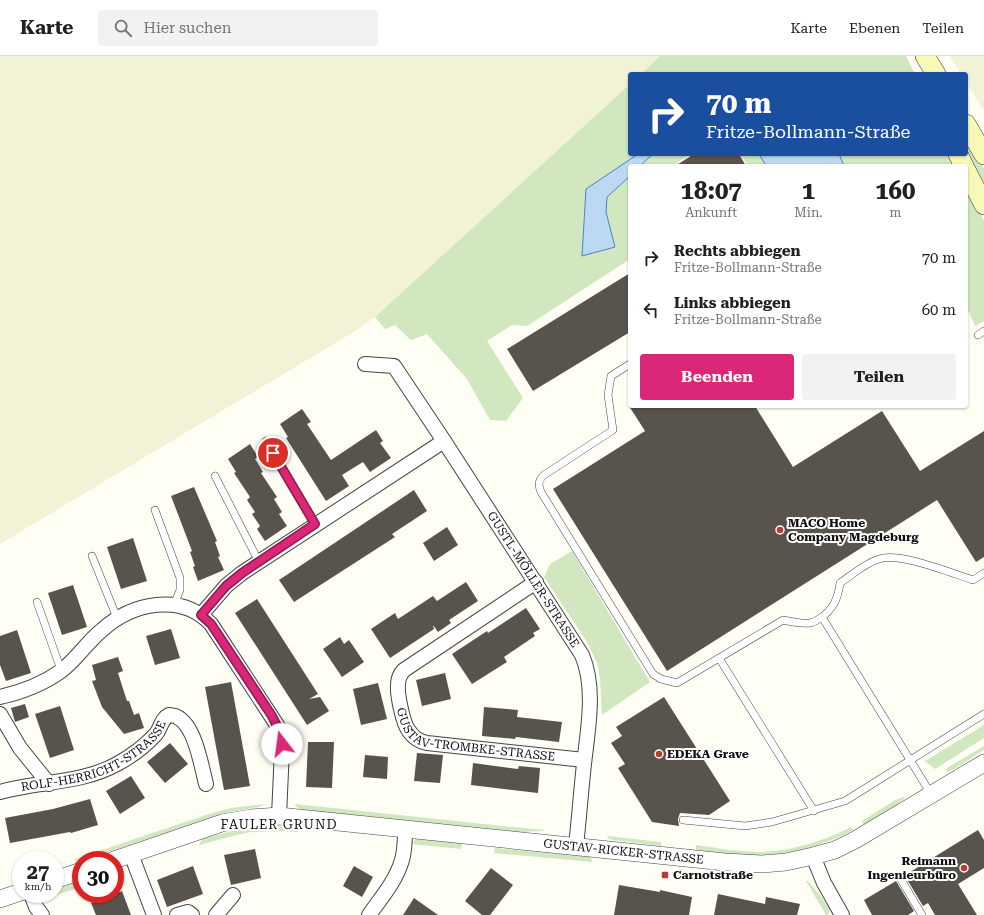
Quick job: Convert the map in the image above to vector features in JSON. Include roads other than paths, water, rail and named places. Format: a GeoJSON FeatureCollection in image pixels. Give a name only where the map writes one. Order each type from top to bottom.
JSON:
{"type":"FeatureCollection","features":[{"type":"Feature","properties":{"kind":"main road"},"geometry":{"type":"LineString","coordinates":[[914,56],[920,72]]}},
{"type":"Feature","properties":{"kind":"main road"},"geometry":{"type":"LineString","coordinates":[[925,56],[935,72]]}},
{"type":"Feature","properties":{"kind":"main road"},"geometry":{"type":"LineString","coordinates":[[968,127],[984,154]]}},
{"type":"Feature","properties":{"kind":"main road"},"geometry":{"type":"LineString","coordinates":[[968,174],[984,205]]}},
{"type":"Feature","properties":{"kind":"street","name":"GUSTL-MÖLLER-STRASSE"},"geometry":{"type":"LineString","coordinates":[[365,364],[394,366],[578,647],[589,678],[590,698],[576,846]]}},
{"type":"Feature","properties":{"kind":"street"},"geometry":{"type":"LineString","coordinates":[[201,615],[226,586],[242,573],[444,441]]}},
{"type":"Feature","properties":{"kind":"street","name":"GUSTAV-TROMBKE-STRASSE"},"geometry":{"type":"LineString","coordinates":[[536,582],[404,670],[399,677],[398,689],[405,724],[409,732],[415,738],[427,743],[584,760]]}},
{"type":"Feature","properties":{"kind":"street"},"geometry":{"type":"LineString","coordinates":[[0,696],[20,692],[36,686],[61,670],[78,656],[101,630],[117,618],[140,607],[174,605],[186,607],[201,615],[211,624],[272,716],[279,730],[282,749],[279,816]]}},
{"type":"Feature","properties":{"kind":"street"},"geometry":{"type":"LineString","coordinates":[[0,714],[20,748],[49,784]]}},
{"type":"Feature","properties":{"kind":"street","name":"ROLF-HERRICHT-STRASSE"},"geometry":{"type":"LineString","coordinates":[[0,792],[89,776],[104,771],[118,764],[151,739],[160,730],[166,717],[171,715],[179,717],[189,729],[197,748],[206,784]]}},
{"type":"Feature","properties":{"kind":"street","name":"GUSTAV-RICKER-STRASSE"},"geometry":{"type":"LineString","coordinates":[[124,856],[222,823],[246,818],[279,816],[744,863],[762,864],[786,862],[813,856],[848,844],[984,763]]}},
{"type":"Feature","properties":{"kind":"street"},"geometry":{"type":"LineString","coordinates":[[371,915],[390,885],[402,860],[406,829]]}},
{"type":"Feature","properties":{"kind":"street"},"geometry":{"type":"LineString","coordinates":[[131,854],[154,915]]}},
{"type":"Feature","properties":{"kind":"street"},"geometry":{"type":"LineString","coordinates":[[813,856],[824,883],[842,915]]}},
{"type":"Feature","properties":{"kind":"street"},"geometry":{"type":"LineString","coordinates":[[0,899],[12,895]]}},
{"type":"Feature","properties":{"kind":"street"},"geometry":{"type":"LineString","coordinates":[[216,915],[233,895]]}},
{"type":"Feature","properties":{"kind":"street"},"geometry":{"type":"LineString","coordinates":[[34,903],[42,915]]}},
{"type":"Feature","properties":{"kind":"street"},"geometry":{"type":"LineString","coordinates":[[177,915],[188,912],[192,915]]}},
{"type":"Feature","properties":{"kind":"lane"},"geometry":{"type":"LineString","coordinates":[[628,365],[611,376],[608,395],[613,430],[544,475],[539,480],[539,486],[653,674],[661,679],[677,683],[783,620],[812,623],[829,611],[835,602],[840,583],[882,558],[891,557],[917,562],[972,580],[984,573]]}},
{"type":"Feature","properties":{"kind":"lane"},"geometry":{"type":"LineString","coordinates":[[266,441],[315,524]]}},
{"type":"Feature","properties":{"kind":"lane"},"geometry":{"type":"LineString","coordinates":[[215,476],[259,562]]}},
{"type":"Feature","properties":{"kind":"lane"},"geometry":{"type":"LineString","coordinates":[[155,510],[180,578],[180,590],[174,605]]}},
{"type":"Feature","properties":{"kind":"lane"},"geometry":{"type":"LineString","coordinates":[[92,556],[117,618]]}},
{"type":"Feature","properties":{"kind":"lane"},"geometry":{"type":"LineString","coordinates":[[37,602],[61,670]]}},
{"type":"Feature","properties":{"kind":"lane"},"geometry":{"type":"LineString","coordinates":[[822,617],[931,794]]}},
{"type":"Feature","properties":{"kind":"lane"},"geometry":{"type":"LineString","coordinates":[[718,658],[814,811]]}},
{"type":"Feature","properties":{"kind":"lane"},"geometry":{"type":"LineString","coordinates":[[683,820],[745,826],[772,822],[845,801],[984,714]]}},
{"type":"Feature","properties":{"kind":"lane"},"geometry":{"type":"LineString","coordinates":[[899,876],[922,915]]}},
{"type":"Feature","properties":{"kind":"water"},"geometry":{"type":"Polygon","coordinates":[[[635,156],[651,156],[642,164],[628,164],[628,178],[607,197],[606,212],[615,247],[582,256],[586,189],[635,156]]]}},
{"type":"Feature","properties":{"kind":"water"},"geometry":{"type":"Polygon","coordinates":[[[760,156],[840,156],[843,164],[765,164],[760,156]]]}},
{"type":"Feature","properties":{"kind":"place","name":"MACO Home Company Magdeburg"},"geometry":{"type":"Point","coordinates":[780,530]}},
{"type":"Feature","properties":{"kind":"place","name":"EDEKA Grave"},"geometry":{"type":"Point","coordinates":[659,754]}},
{"type":"Feature","properties":{"kind":"place","name":"Reimann Ingenieurbüro"},"geometry":{"type":"Point","coordinates":[964,868]}},
{"type":"Feature","properties":{"kind":"place","name":"Carnotstraße"},"geometry":{"type":"Point","coordinates":[665,875]}},
{"type":"Feature","properties":{"kind":"district","name":"FAULER GRUND"},"geometry":{"type":"Point","coordinates":[279,824]}}]}
